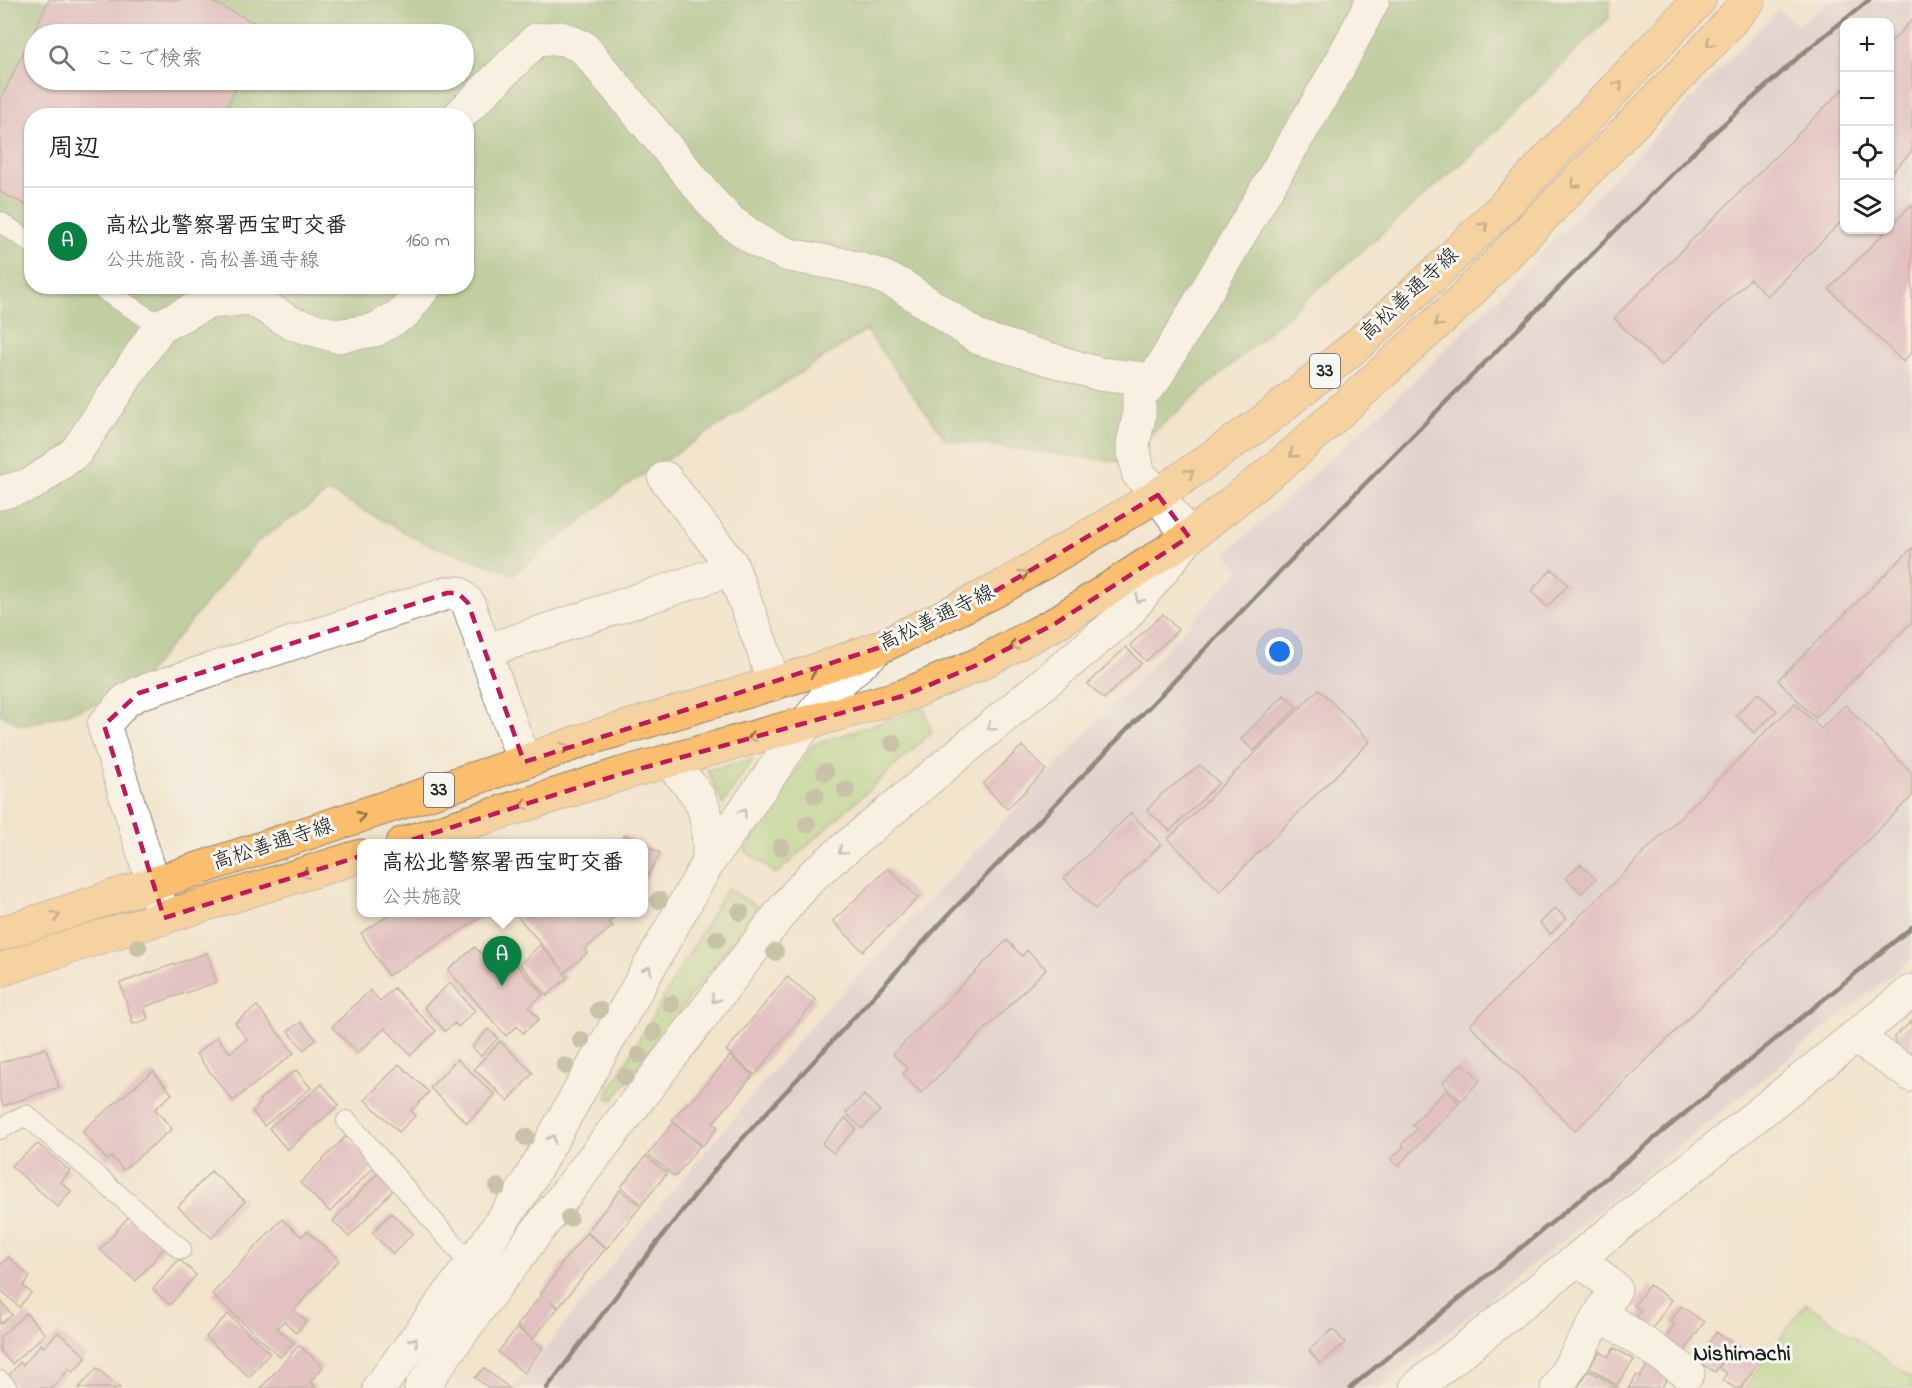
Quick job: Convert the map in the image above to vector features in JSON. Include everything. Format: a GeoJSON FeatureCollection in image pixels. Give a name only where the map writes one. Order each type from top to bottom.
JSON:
{"type":"FeatureCollection","features":[{"type":"Feature","properties":{"kind":"main road","name":"高松善通寺線"},"geometry":{"type":"LineString","coordinates":[[0,934],[524,762],[581,741],[773,684],[878,648],[997,590],[1158,495],[1265,420],[1357,345],[1436,273],[1502,208],[1700,0]]}},
{"type":"Feature","properties":{"kind":"main road","name":"高松善通寺線"},"geometry":{"type":"LineString","coordinates":[[415,839],[668,761],[903,696],[977,665],[1056,623],[1188,537],[1291,456],[1462,300],[1713,41],[1749,0]]}},
{"type":"Feature","properties":{"kind":"main road","name":"高松善通寺線"},"geometry":{"type":"LineString","coordinates":[[0,970],[357,857]]}},
{"type":"Feature","properties":{"kind":"street"},"geometry":{"type":"LineString","coordinates":[[421,1388],[496,1285],[786,906],[813,875],[1125,615],[1188,537],[1158,495],[1138,473],[1133,444],[1139,417],[1138,396],[1155,380],[1338,68],[1372,0]]}},
{"type":"Feature","properties":{"kind":"street"},"geometry":{"type":"LineString","coordinates":[[467,108],[536,40],[561,38],[583,47],[716,206],[731,222],[759,242],[789,255],[845,265],[878,275],[902,286],[979,338],[1099,374],[1155,380]]}},
{"type":"Feature","properties":{"kind":"street"},"geometry":{"type":"LineString","coordinates":[[0,494],[32,484],[76,452],[160,326],[209,302],[251,298],[291,323],[338,336],[375,330],[404,313],[419,294]]}},
{"type":"Feature","properties":{"kind":"street"},"geometry":{"type":"LineString","coordinates":[[665,478],[732,569],[764,652],[773,684]]}},
{"type":"Feature","properties":{"kind":"street"},"geometry":{"type":"LineString","coordinates":[[485,651],[732,569]]}},
{"type":"Feature","properties":{"kind":"street"},"geometry":{"type":"LineString","coordinates":[[164,918],[104,725],[125,701],[139,693],[447,593],[458,593],[468,603],[524,762]]}},
{"type":"Feature","properties":{"kind":"street"},"geometry":{"type":"LineString","coordinates":[[379,1388],[523,1191],[709,861],[834,686],[878,648]]}},
{"type":"Feature","properties":{"kind":"street"},"geometry":{"type":"LineString","coordinates":[[668,761],[690,784],[702,801],[709,825],[709,861]]}},
{"type":"Feature","properties":{"kind":"street"},"geometry":{"type":"LineString","coordinates":[[1416,1388],[1912,991]]}},
{"type":"Feature","properties":{"kind":"street"},"geometry":{"type":"LineString","coordinates":[[1855,1037],[1912,1075]]}},
{"type":"Feature","properties":{"kind":"street"},"geometry":{"type":"LineString","coordinates":[[1557,1388],[1615,1289],[1579,1258]]}},
{"type":"Feature","properties":{"kind":"street"},"geometry":{"type":"LineString","coordinates":[[1601,1314],[1689,1373]]}},
{"type":"Feature","properties":{"kind":"lane"},"geometry":{"type":"LineString","coordinates":[[0,222],[24,238]]}},
{"type":"Feature","properties":{"kind":"lane"},"geometry":{"type":"LineString","coordinates":[[111,294],[160,326]]}},
{"type":"Feature","properties":{"kind":"lane"},"geometry":{"type":"LineString","coordinates":[[0,1130],[26,1114],[181,1249]]}},
{"type":"Feature","properties":{"kind":"lane"},"geometry":{"type":"LineString","coordinates":[[347,1121],[471,1265]]}},
{"type":"Feature","properties":{"kind":"lane"},"geometry":{"type":"LineString","coordinates":[[0,1381],[7,1388]]}},
{"type":"Feature","properties":{"kind":"highlighted area"},"geometry":{"type":"Polygon","coordinates":[[[1158,495],[1189,537],[1056,623],[977,665],[903,696],[621,774],[164,918],[104,725],[139,693],[447,593],[458,593],[468,603],[524,762],[878,648],[997,590],[1158,495]]]}},
{"type":"Feature","properties":{"kind":"shaded area"},"geometry":{"type":"Polygon","coordinates":[[[1830,0],[1912,0],[1912,958],[1379,1388],[514,1388],[629,1243],[806,1031],[1240,570],[1226,554],[1387,407],[1499,297],[1778,9],[1798,25],[1830,0]]]}},
{"type":"Feature","properties":{"kind":"green space"},"geometry":{"type":"Polygon","coordinates":[[[0,0],[1610,0],[1609,18],[1475,152],[1120,462],[946,440],[866,330],[624,487],[514,574],[425,543],[329,492],[256,543],[129,695],[23,726],[0,714],[0,0]]]}},
{"type":"Feature","properties":{"kind":"green space"},"geometry":{"type":"Polygon","coordinates":[[[924,708],[932,732],[776,874],[745,850],[813,745],[924,708]]]}},
{"type":"Feature","properties":{"kind":"green space"},"geometry":{"type":"Polygon","coordinates":[[[753,759],[723,804],[707,770],[753,759]]]}},
{"type":"Feature","properties":{"kind":"green space"},"geometry":{"type":"Polygon","coordinates":[[[727,888],[758,907],[613,1100],[606,1097],[727,888]]]}},
{"type":"Feature","properties":{"kind":"green space"},"geometry":{"type":"Polygon","coordinates":[[[1806,1303],[1912,1378],[1912,1388],[1744,1388],[1806,1303]]]}},
{"type":"Feature","properties":{"kind":"building"},"geometry":{"type":"Polygon","coordinates":[[[49,0],[208,0],[258,24],[37,24],[49,0]]]}},
{"type":"Feature","properties":{"kind":"building"},"geometry":{"type":"Polygon","coordinates":[[[1912,20],[1912,151],[1894,170],[1894,72],[1894,39],[1912,20]]]}},
{"type":"Feature","properties":{"kind":"building"},"geometry":{"type":"Polygon","coordinates":[[[24,52],[24,90],[235,90],[227,108],[24,108],[24,204],[0,192],[0,101],[24,52]]]}},
{"type":"Feature","properties":{"kind":"building"},"geometry":{"type":"Polygon","coordinates":[[[1840,92],[1840,223],[1767,296],[1750,279],[1661,366],[1614,318],[1840,92]]]}},
{"type":"Feature","properties":{"kind":"building"},"geometry":{"type":"Polygon","coordinates":[[[1912,204],[1912,352],[1903,362],[1829,289],[1883,234],[1894,234],[1894,223],[1912,204]]]}},
{"type":"Feature","properties":{"kind":"building"},"geometry":{"type":"Polygon","coordinates":[[[1912,548],[1912,622],[1815,718],[1778,680],[1912,548]]]}},
{"type":"Feature","properties":{"kind":"building"},"geometry":{"type":"Polygon","coordinates":[[[1552,569],[1568,585],[1547,607],[1531,591],[1552,569]]]}},
{"type":"Feature","properties":{"kind":"building"},"geometry":{"type":"Polygon","coordinates":[[[1163,614],[1178,630],[1146,661],[1130,645],[1163,614]]]}},
{"type":"Feature","properties":{"kind":"building"},"geometry":{"type":"Polygon","coordinates":[[[1126,647],[1141,663],[1104,699],[1088,684],[1126,647]]]}},
{"type":"Feature","properties":{"kind":"building"},"geometry":{"type":"Polygon","coordinates":[[[1319,689],[1370,741],[1220,891],[1168,839],[1319,689]]]}},
{"type":"Feature","properties":{"kind":"building"},"geometry":{"type":"Polygon","coordinates":[[[1758,693],[1777,711],[1754,733],[1736,715],[1758,693]]]}},
{"type":"Feature","properties":{"kind":"building"},"geometry":{"type":"Polygon","coordinates":[[[1284,695],[1297,707],[1254,751],[1241,739],[1284,695]]]}},
{"type":"Feature","properties":{"kind":"building"},"geometry":{"type":"Polygon","coordinates":[[[1795,703],[1821,729],[1845,705],[1912,773],[1912,796],[1575,1131],[1470,1025],[1795,703]]]}},
{"type":"Feature","properties":{"kind":"building"},"geometry":{"type":"Polygon","coordinates":[[[1022,746],[1046,770],[1007,809],[983,784],[1022,746]]]}},
{"type":"Feature","properties":{"kind":"building"},"geometry":{"type":"Polygon","coordinates":[[[1200,765],[1219,783],[1170,831],[1147,810],[1161,795],[1200,765]]]}},
{"type":"Feature","properties":{"kind":"building"},"geometry":{"type":"Polygon","coordinates":[[[1131,813],[1161,844],[1095,909],[1064,878],[1131,813]]]}},
{"type":"Feature","properties":{"kind":"building"},"geometry":{"type":"Polygon","coordinates":[[[625,834],[634,839],[622,839],[625,834]]]}},
{"type":"Feature","properties":{"kind":"building"},"geometry":{"type":"Polygon","coordinates":[[[648,847],[660,853],[648,875],[648,847]]]}},
{"type":"Feature","properties":{"kind":"building"},"geometry":{"type":"Polygon","coordinates":[[[1580,864],[1596,879],[1582,893],[1566,878],[1580,864]]]}},
{"type":"Feature","properties":{"kind":"building"},"geometry":{"type":"Polygon","coordinates":[[[888,868],[918,898],[863,951],[833,921],[888,868]]]}},
{"type":"Feature","properties":{"kind":"building"},"geometry":{"type":"Polygon","coordinates":[[[1555,908],[1566,918],[1551,934],[1540,923],[1555,908]]]}},
{"type":"Feature","properties":{"kind":"building"},"geometry":{"type":"Polygon","coordinates":[[[386,917],[482,917],[388,976],[361,933],[386,917]]]}},
{"type":"Feature","properties":{"kind":"building"},"geometry":{"type":"Polygon","coordinates":[[[518,917],[616,917],[609,922],[613,926],[584,950],[587,953],[564,973],[568,977],[547,996],[520,964],[540,945],[563,970],[518,917]]]}},
{"type":"Feature","properties":{"kind":"building"},"geometry":{"type":"Polygon","coordinates":[[[1007,940],[1022,956],[1027,950],[1046,969],[921,1093],[903,1074],[908,1069],[893,1054],[1007,940]]]}},
{"type":"Feature","properties":{"kind":"building"},"geometry":{"type":"Polygon","coordinates":[[[475,947],[492,966],[506,953],[543,995],[529,1007],[539,1019],[523,1033],[517,1026],[506,1036],[448,970],[475,947]]]}},
{"type":"Feature","properties":{"kind":"building"},"geometry":{"type":"Polygon","coordinates":[[[207,953],[217,982],[144,1007],[148,1019],[133,1024],[120,983],[207,953]]]}},
{"type":"Feature","properties":{"kind":"building"},"geometry":{"type":"Polygon","coordinates":[[[787,977],[816,1000],[755,1075],[726,1051],[787,977]]]}},
{"type":"Feature","properties":{"kind":"building"},"geometry":{"type":"Polygon","coordinates":[[[450,983],[475,1011],[458,1027],[455,1023],[445,1031],[424,1007],[450,983]]]}},
{"type":"Feature","properties":{"kind":"building"},"geometry":{"type":"Polygon","coordinates":[[[394,988],[436,1031],[411,1055],[385,1028],[358,1053],[332,1027],[370,990],[380,1001],[394,988]]]}},
{"type":"Feature","properties":{"kind":"building"},"geometry":{"type":"Polygon","coordinates":[[[257,1006],[294,1053],[233,1101],[196,1054],[217,1037],[230,1053],[247,1039],[235,1023],[257,1006]]]}},
{"type":"Feature","properties":{"kind":"building"},"geometry":{"type":"Polygon","coordinates":[[[1912,1021],[1912,1058],[1898,1049],[1894,1037],[1912,1021]]]}},
{"type":"Feature","properties":{"kind":"building"},"geometry":{"type":"Polygon","coordinates":[[[301,1022],[316,1039],[304,1050],[288,1031],[301,1022]]]}},
{"type":"Feature","properties":{"kind":"building"},"geometry":{"type":"Polygon","coordinates":[[[488,1029],[498,1038],[481,1056],[472,1047],[488,1029]]]}},
{"type":"Feature","properties":{"kind":"building"},"geometry":{"type":"Polygon","coordinates":[[[500,1041],[533,1073],[508,1101],[474,1069],[500,1041]]]}},
{"type":"Feature","properties":{"kind":"building"},"geometry":{"type":"Polygon","coordinates":[[[46,1048],[59,1087],[3,1106],[0,1097],[0,1063],[46,1048]]]}},
{"type":"Feature","properties":{"kind":"building"},"geometry":{"type":"Polygon","coordinates":[[[730,1056],[753,1075],[713,1123],[718,1127],[703,1146],[672,1120],[688,1102],[690,1103],[730,1056]]]}},
{"type":"Feature","properties":{"kind":"building"},"geometry":{"type":"Polygon","coordinates":[[[457,1059],[495,1095],[467,1123],[430,1088],[457,1059]]]}},
{"type":"Feature","properties":{"kind":"building"},"geometry":{"type":"Polygon","coordinates":[[[1462,1063],[1480,1080],[1461,1101],[1442,1083],[1462,1063]]]}},
{"type":"Feature","properties":{"kind":"building"},"geometry":{"type":"Polygon","coordinates":[[[399,1064],[429,1092],[411,1111],[416,1115],[399,1132],[365,1100],[399,1064]]]}},
{"type":"Feature","properties":{"kind":"building"},"geometry":{"type":"Polygon","coordinates":[[[296,1070],[311,1088],[264,1126],[252,1111],[261,1103],[259,1100],[296,1070]]]}},
{"type":"Feature","properties":{"kind":"building"},"geometry":{"type":"Polygon","coordinates":[[[153,1071],[172,1094],[155,1109],[172,1129],[123,1170],[112,1157],[107,1160],[82,1131],[153,1071]]]}},
{"type":"Feature","properties":{"kind":"building"},"geometry":{"type":"Polygon","coordinates":[[[322,1084],[339,1105],[287,1150],[269,1128],[322,1084]]]}},
{"type":"Feature","properties":{"kind":"building"},"geometry":{"type":"Polygon","coordinates":[[[1446,1090],[1459,1103],[1398,1166],[1391,1159],[1417,1129],[1412,1125],[1446,1090]]]}},
{"type":"Feature","properties":{"kind":"building"},"geometry":{"type":"Polygon","coordinates":[[[864,1095],[880,1111],[862,1129],[846,1113],[864,1095]]]}},
{"type":"Feature","properties":{"kind":"building"},"geometry":{"type":"Polygon","coordinates":[[[846,1118],[856,1129],[833,1153],[822,1143],[846,1118]]]}},
{"type":"Feature","properties":{"kind":"building"},"geometry":{"type":"Polygon","coordinates":[[[673,1123],[700,1145],[675,1177],[648,1154],[673,1123]]]}},
{"type":"Feature","properties":{"kind":"building"},"geometry":{"type":"Polygon","coordinates":[[[346,1136],[376,1165],[330,1212],[300,1183],[346,1136]]]}},
{"type":"Feature","properties":{"kind":"building"},"geometry":{"type":"Polygon","coordinates":[[[38,1144],[70,1171],[61,1182],[71,1191],[58,1207],[11,1166],[38,1144]]]}},
{"type":"Feature","properties":{"kind":"building"},"geometry":{"type":"Polygon","coordinates":[[[646,1156],[667,1173],[642,1204],[621,1187],[646,1156]]]}},
{"type":"Feature","properties":{"kind":"building"},"geometry":{"type":"Polygon","coordinates":[[[211,1171],[245,1201],[212,1238],[178,1207],[211,1171]]]}},
{"type":"Feature","properties":{"kind":"building"},"geometry":{"type":"Polygon","coordinates":[[[378,1173],[394,1189],[349,1237],[333,1221],[378,1173]]]}},
{"type":"Feature","properties":{"kind":"building"},"geometry":{"type":"Polygon","coordinates":[[[620,1190],[641,1206],[607,1248],[587,1232],[620,1190]]]}},
{"type":"Feature","properties":{"kind":"building"},"geometry":{"type":"Polygon","coordinates":[[[391,1213],[413,1233],[393,1254],[372,1233],[391,1213]]]}},
{"type":"Feature","properties":{"kind":"building"},"geometry":{"type":"Polygon","coordinates":[[[129,1216],[165,1247],[136,1281],[100,1250],[129,1216]]]}},
{"type":"Feature","properties":{"kind":"building"},"geometry":{"type":"Polygon","coordinates":[[[282,1219],[302,1237],[307,1231],[339,1260],[294,1310],[306,1321],[296,1333],[284,1321],[277,1328],[294,1343],[280,1357],[212,1294],[282,1219]]]}},
{"type":"Feature","properties":{"kind":"building"},"geometry":{"type":"Polygon","coordinates":[[[586,1233],[606,1248],[559,1307],[549,1300],[558,1308],[533,1339],[517,1326],[586,1233]]]}},
{"type":"Feature","properties":{"kind":"building"},"geometry":{"type":"Polygon","coordinates":[[[9,1257],[30,1277],[23,1286],[31,1293],[19,1307],[0,1289],[0,1266],[9,1257]]]}},
{"type":"Feature","properties":{"kind":"building"},"geometry":{"type":"Polygon","coordinates":[[[179,1259],[196,1275],[170,1305],[153,1289],[179,1259]]]}},
{"type":"Feature","properties":{"kind":"building"},"geometry":{"type":"Polygon","coordinates":[[[1649,1285],[1672,1300],[1652,1329],[1636,1318],[1641,1310],[1634,1306],[1649,1285]]]}},
{"type":"Feature","properties":{"kind":"building"},"geometry":{"type":"Polygon","coordinates":[[[0,1300],[12,1315],[0,1324],[0,1300]]]}},
{"type":"Feature","properties":{"kind":"building"},"geometry":{"type":"Polygon","coordinates":[[[1681,1306],[1704,1322],[1683,1353],[1664,1341],[1675,1324],[1670,1322],[1681,1306]]]}},
{"type":"Feature","properties":{"kind":"building"},"geometry":{"type":"Polygon","coordinates":[[[26,1313],[45,1334],[12,1364],[0,1351],[0,1337],[26,1313]]]}},
{"type":"Feature","properties":{"kind":"building"},"geometry":{"type":"Polygon","coordinates":[[[228,1314],[270,1353],[249,1377],[206,1337],[228,1314]]]}},
{"type":"Feature","properties":{"kind":"building"},"geometry":{"type":"Polygon","coordinates":[[[517,1328],[543,1348],[524,1373],[498,1352],[517,1328]]]}},
{"type":"Feature","properties":{"kind":"building"},"geometry":{"type":"Polygon","coordinates":[[[1333,1329],[1345,1343],[1320,1364],[1309,1350],[1333,1329]]]}},
{"type":"Feature","properties":{"kind":"building"},"geometry":{"type":"Polygon","coordinates":[[[58,1332],[87,1357],[73,1372],[69,1369],[53,1388],[19,1388],[8,1377],[20,1362],[23,1365],[41,1344],[44,1347],[58,1332]]]}},
{"type":"Feature","properties":{"kind":"building"},"geometry":{"type":"Polygon","coordinates":[[[1716,1332],[1759,1360],[1742,1388],[1735,1388],[1722,1380],[1727,1373],[1719,1368],[1733,1346],[1715,1372],[1700,1363],[1710,1348],[1707,1346],[1716,1332]]]}},
{"type":"Feature","properties":{"kind":"building"},"geometry":{"type":"Polygon","coordinates":[[[299,1345],[323,1367],[310,1382],[317,1388],[261,1388],[299,1345]]]}},
{"type":"Feature","properties":{"kind":"building"},"geometry":{"type":"Polygon","coordinates":[[[1614,1348],[1634,1360],[1617,1385],[1589,1367],[1600,1351],[1608,1357],[1614,1348]]]}},
{"type":"Feature","properties":{"kind":"building"},"geometry":{"type":"Polygon","coordinates":[[[1651,1360],[1671,1373],[1661,1388],[1628,1388],[1637,1375],[1640,1377],[1651,1360]]]}},
{"type":"Feature","properties":{"kind":"building"},"geometry":{"type":"Polygon","coordinates":[[[97,1368],[120,1388],[79,1388],[97,1368]]]}},
{"type":"Feature","properties":{"kind":"building"},"geometry":{"type":"Polygon","coordinates":[[[484,1368],[509,1388],[489,1388],[475,1378],[484,1368]]]}},
{"type":"Feature","properties":{"kind":"building"},"geometry":{"type":"Polygon","coordinates":[[[1589,1370],[1618,1388],[1577,1388],[1589,1370]]]}},
{"type":"Feature","properties":{"kind":"railway"},"geometry":{"type":"LineString","coordinates":[[547,1388],[637,1268],[721,1162],[951,912],[1349,500],[1706,140],[1802,54],[1869,0]]}},
{"type":"Feature","properties":{"kind":"railway"},"geometry":{"type":"LineString","coordinates":[[1350,1388],[1912,927]]}},
{"type":"Feature","properties":{"kind":"place","name":"高松北警察署西宝町交番"},"geometry":{"type":"Point","coordinates":[502,986]}},
{"type":"Feature","properties":{"kind":"district","name":"Nishimachi"},"geometry":{"type":"Point","coordinates":[1742,1355]}}]}
